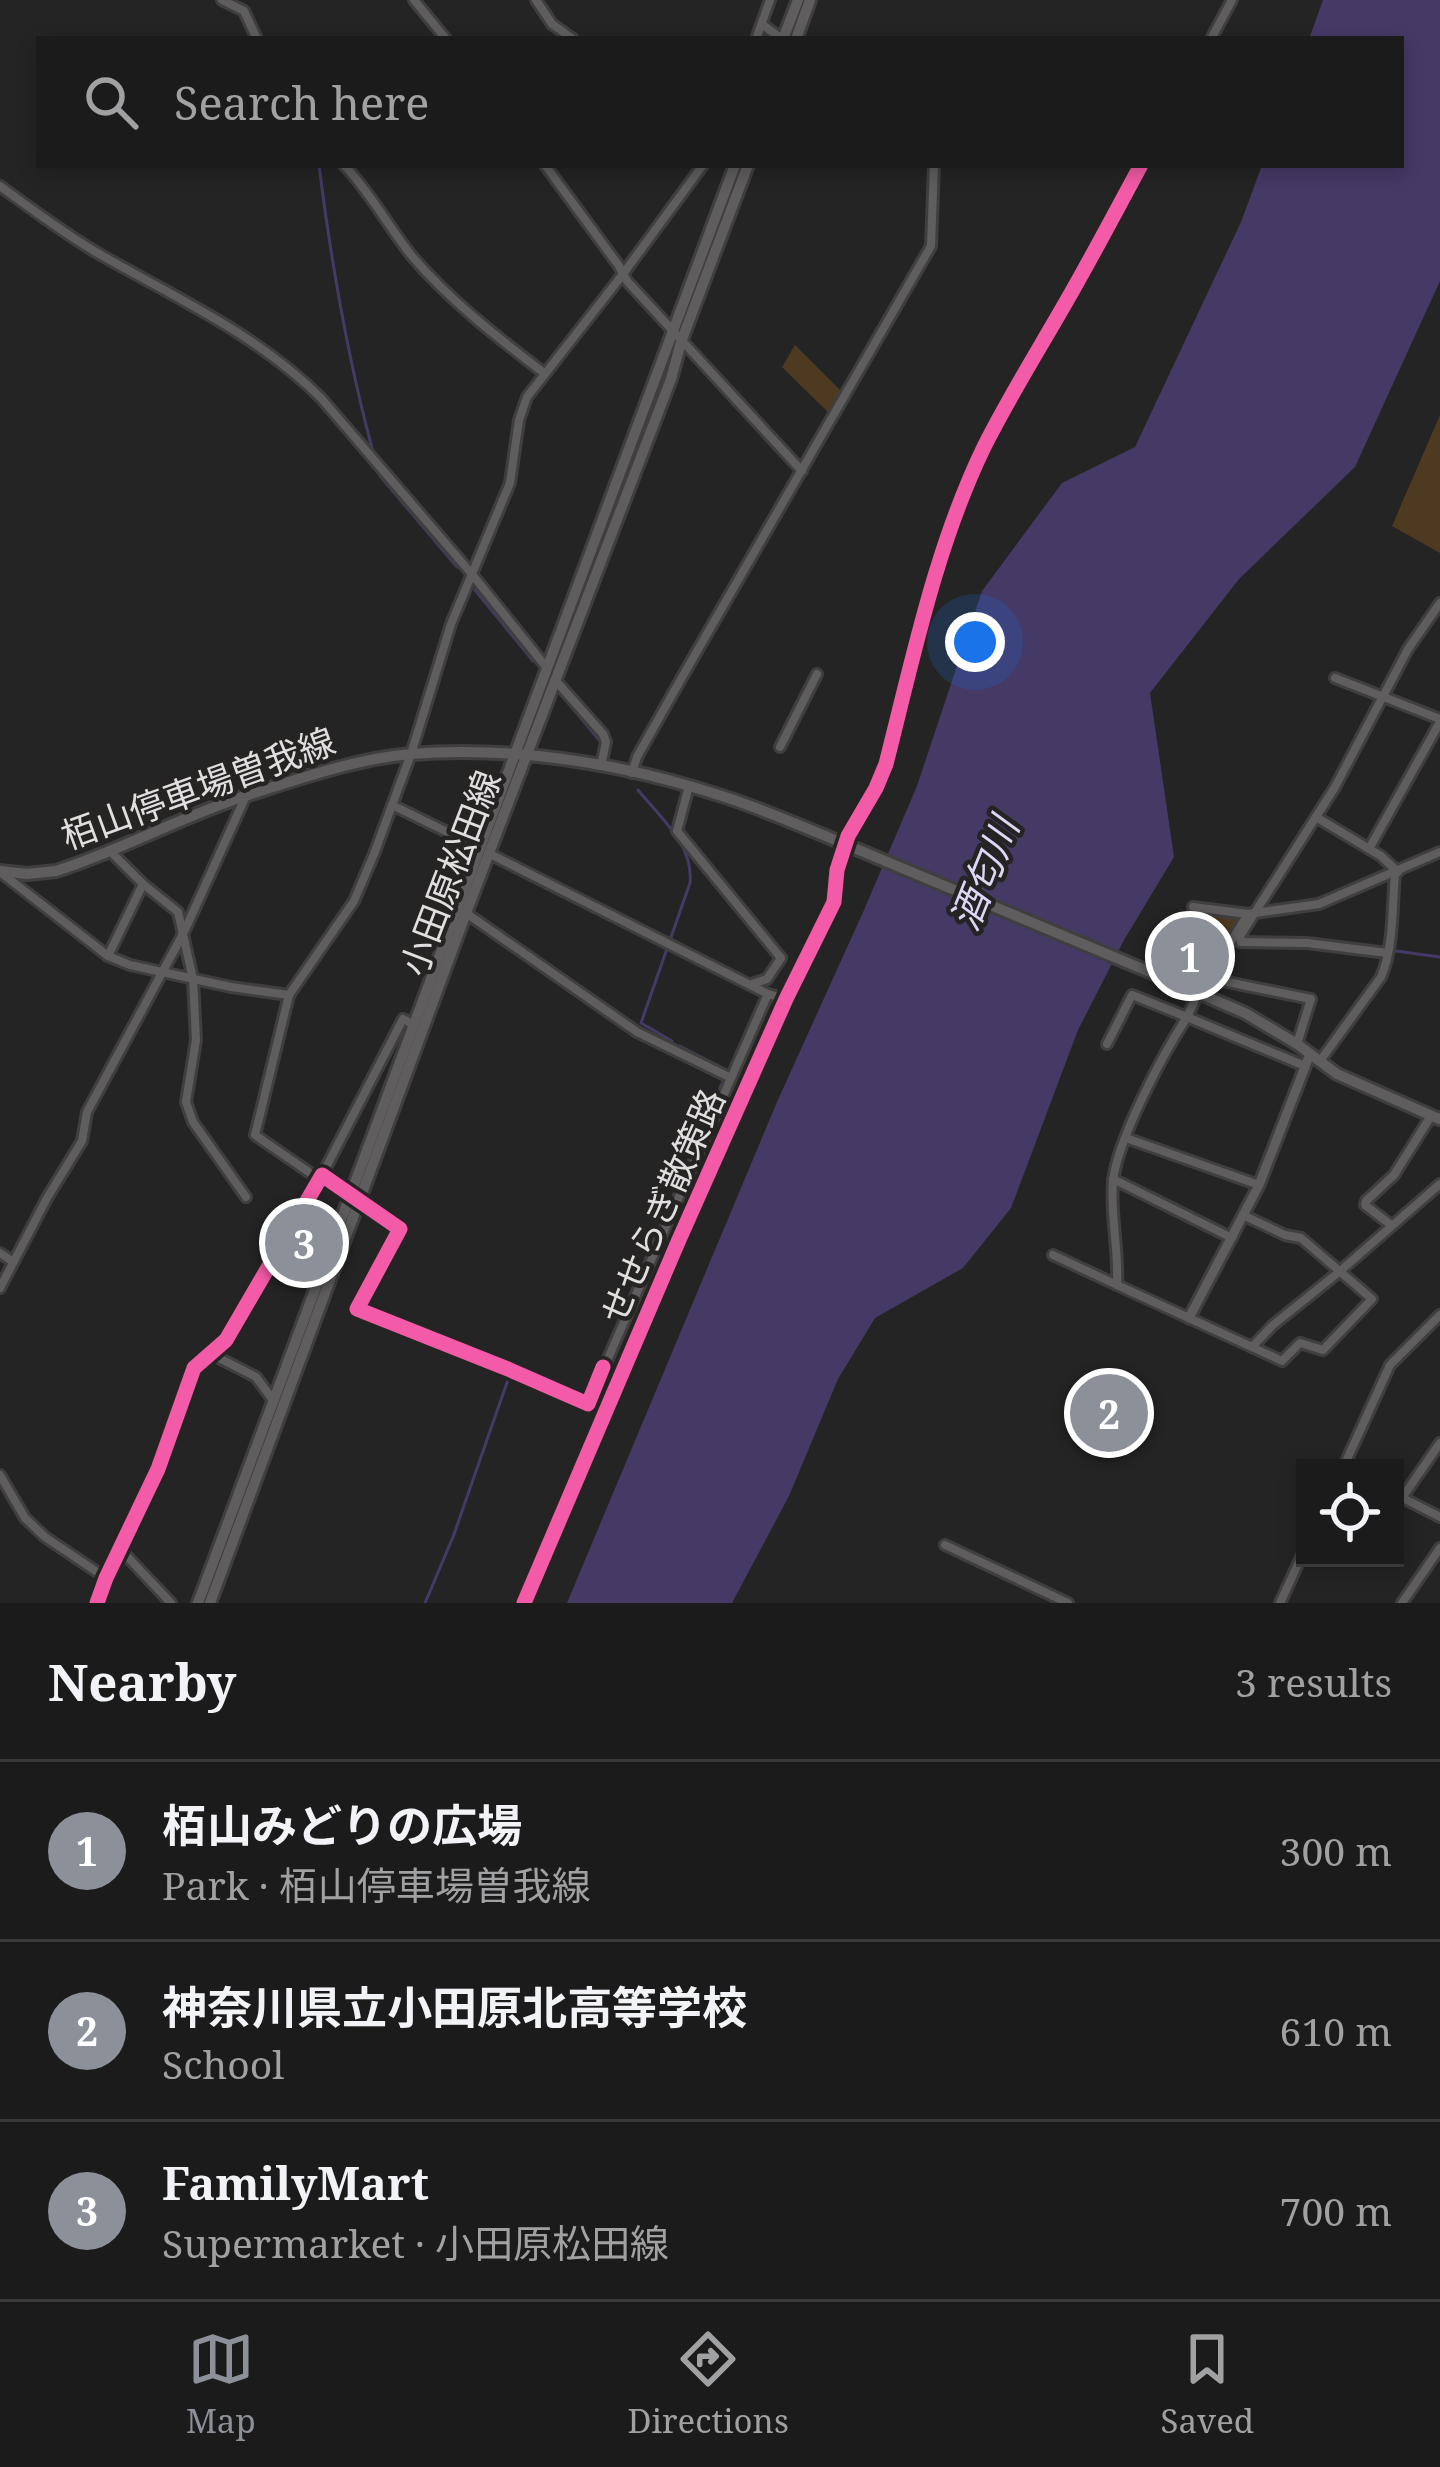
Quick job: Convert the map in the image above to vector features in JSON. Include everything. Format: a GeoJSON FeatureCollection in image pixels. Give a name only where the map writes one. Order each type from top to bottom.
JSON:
{"type":"FeatureCollection","features":[{"type":"Feature","properties":{"kind":"main road"},"geometry":{"type":"LineString","coordinates":[[784,36],[798,0]]}},
{"type":"Feature","properties":{"kind":"main road"},"geometry":{"type":"LineString","coordinates":[[797,36],[810,0]]}},
{"type":"Feature","properties":{"kind":"main road","name":"小田原松田線"},"geometry":{"type":"LineString","coordinates":[[210,1603],[413,1025],[485,851],[547,668],[734,168]]}},
{"type":"Feature","properties":{"kind":"main road","name":"小田原松田線"},"geometry":{"type":"LineString","coordinates":[[520,756],[555,680],[747,168]]}},
{"type":"Feature","properties":{"kind":"main road","name":"栢山停車場曽我線"},"geometry":{"type":"LineString","coordinates":[[0,872],[56,871],[246,796],[363,762],[411,754],[488,753],[604,766],[689,786],[841,838],[1245,1012],[1297,1045]]}},
{"type":"Feature","properties":{"kind":"main road","name":"小田原松田線"},"geometry":{"type":"LineString","coordinates":[[198,1603],[466,913],[485,851]]}},
{"type":"Feature","properties":{"kind":"main road"},"geometry":{"type":"LineString","coordinates":[[1297,1045],[1312,1060],[1352,1082],[1437,1118]]}},
{"type":"Feature","properties":{"kind":"street"},"geometry":{"type":"LineString","coordinates":[[222,0],[244,11],[256,36]]}},
{"type":"Feature","properties":{"kind":"street"},"geometry":{"type":"LineString","coordinates":[[414,0],[444,36]]}},
{"type":"Feature","properties":{"kind":"street"},"geometry":{"type":"LineString","coordinates":[[536,0],[552,23],[570,36]]}},
{"type":"Feature","properties":{"kind":"street"},"geometry":{"type":"LineString","coordinates":[[758,36],[770,0]]}},
{"type":"Feature","properties":{"kind":"street"},"geometry":{"type":"LineString","coordinates":[[1213,36],[1232,0]]}},
{"type":"Feature","properties":{"kind":"street"},"geometry":{"type":"LineString","coordinates":[[763,25],[779,36]]}},
{"type":"Feature","properties":{"kind":"street"},"geometry":{"type":"LineString","coordinates":[[346,168],[436,282],[544,373]]}},
{"type":"Feature","properties":{"kind":"street"},"geometry":{"type":"LineString","coordinates":[[547,168],[622,274],[802,472]]}},
{"type":"Feature","properties":{"kind":"street"},"geometry":{"type":"LineString","coordinates":[[701,168],[526,397],[511,484],[471,573],[411,754],[354,901],[289,995],[255,1135],[400,1229],[357,1309],[588,1404],[742,1043],[768,994]]}},
{"type":"Feature","properties":{"kind":"street"},"geometry":{"type":"LineString","coordinates":[[631,772],[931,246],[934,168]]}},
{"type":"Feature","properties":{"kind":"street"},"geometry":{"type":"LineString","coordinates":[[841,838],[876,788],[886,764],[926,610],[984,448],[1139,168]]}},
{"type":"Feature","properties":{"kind":"street"},"geometry":{"type":"LineString","coordinates":[[0,186],[98,253],[259,344],[295,372],[471,573],[547,668]]}},
{"type":"Feature","properties":{"kind":"street"},"geometry":{"type":"LineString","coordinates":[[1297,1045],[1311,999],[1206,983],[1316,817],[1408,649],[1440,603]]}},
{"type":"Feature","properties":{"kind":"street"},"geometry":{"type":"LineString","coordinates":[[780,747],[817,674]]}},
{"type":"Feature","properties":{"kind":"street"},"geometry":{"type":"LineString","coordinates":[[1335,678],[1440,720],[1369,849]]}},
{"type":"Feature","properties":{"kind":"street"},"geometry":{"type":"LineString","coordinates":[[555,680],[603,734],[604,766]]}},
{"type":"Feature","properties":{"kind":"street"},"geometry":{"type":"LineString","coordinates":[[689,786],[677,831],[781,958],[767,979],[751,985]]}},
{"type":"Feature","properties":{"kind":"street"},"geometry":{"type":"LineString","coordinates":[[0,1288],[82,1142],[87,1112],[184,932],[246,796]]}},
{"type":"Feature","properties":{"kind":"street"},"geometry":{"type":"LineString","coordinates":[[392,805],[786,999]]}},
{"type":"Feature","properties":{"kind":"street"},"geometry":{"type":"LineString","coordinates":[[1190,1318],[1245,1216],[1312,1060],[1387,964],[1396,873],[1390,862],[1316,817]]}},
{"type":"Feature","properties":{"kind":"street"},"geometry":{"type":"LineString","coordinates":[[109,850],[178,911],[193,980],[196,1040],[186,1102],[193,1122],[246,1197]]}},
{"type":"Feature","properties":{"kind":"street"},"geometry":{"type":"LineString","coordinates":[[1193,907],[1252,913],[1319,904],[1440,852]]}},
{"type":"Feature","properties":{"kind":"street","name":"せせらぎ散策路"},"geometry":{"type":"LineString","coordinates":[[524,1603],[677,1242],[834,902],[840,862]]}},
{"type":"Feature","properties":{"kind":"street"},"geometry":{"type":"LineString","coordinates":[[0,872],[108,956],[193,980],[289,995]]}},
{"type":"Feature","properties":{"kind":"street"},"geometry":{"type":"LineString","coordinates":[[108,956],[143,884]]}},
{"type":"Feature","properties":{"kind":"street"},"geometry":{"type":"LineString","coordinates":[[466,913],[637,1032],[674,1044],[730,1078]]}},
{"type":"Feature","properties":{"kind":"street"},"geometry":{"type":"LineString","coordinates":[[1238,935],[1241,942],[1306,943],[1387,953]]}},
{"type":"Feature","properties":{"kind":"street"},"geometry":{"type":"LineString","coordinates":[[1107,1044],[1132,995],[1312,1060]]}},
{"type":"Feature","properties":{"kind":"street"},"geometry":{"type":"LineString","coordinates":[[1117,1285],[1113,1179],[1126,1138],[1195,1000]]}},
{"type":"Feature","properties":{"kind":"street"},"geometry":{"type":"LineString","coordinates":[[97,1603],[158,1469],[194,1368],[226,1340],[321,1177],[403,1019],[413,1025]]}},
{"type":"Feature","properties":{"kind":"street"},"geometry":{"type":"LineString","coordinates":[[1391,1226],[1366,1201],[1394,1175],[1437,1118]]}},
{"type":"Feature","properties":{"kind":"street"},"geometry":{"type":"LineString","coordinates":[[1126,1138],[1259,1186]]}},
{"type":"Feature","properties":{"kind":"street"},"geometry":{"type":"LineString","coordinates":[[1113,1179],[1233,1239]]}},
{"type":"Feature","properties":{"kind":"street"},"geometry":{"type":"LineString","coordinates":[[1252,1347],[1440,1184]]}},
{"type":"Feature","properties":{"kind":"street"},"geometry":{"type":"LineString","coordinates":[[1053,1255],[1282,1361],[1300,1343],[1323,1350],[1372,1299],[1301,1238],[1245,1216]]}},
{"type":"Feature","properties":{"kind":"street"},"geometry":{"type":"LineString","coordinates":[[0,1252],[14,1262]]}},
{"type":"Feature","properties":{"kind":"street"},"geometry":{"type":"LineString","coordinates":[[1348,1459],[1390,1366],[1440,1316]]}},
{"type":"Feature","properties":{"kind":"street"},"geometry":{"type":"LineString","coordinates":[[213,1350],[256,1377],[273,1400]]}},
{"type":"Feature","properties":{"kind":"street"},"geometry":{"type":"LineString","coordinates":[[1404,1488],[1440,1442]]}},
{"type":"Feature","properties":{"kind":"street"},"geometry":{"type":"LineString","coordinates":[[0,1474],[25,1518],[106,1579]]}},
{"type":"Feature","properties":{"kind":"street"},"geometry":{"type":"LineString","coordinates":[[1404,1499],[1440,1517]]}},
{"type":"Feature","properties":{"kind":"street"},"geometry":{"type":"LineString","coordinates":[[945,1545],[1069,1603]]}},
{"type":"Feature","properties":{"kind":"street"},"geometry":{"type":"LineString","coordinates":[[1402,1603],[1440,1548]]}},
{"type":"Feature","properties":{"kind":"street"},"geometry":{"type":"LineString","coordinates":[[121,1550],[171,1603]]}},
{"type":"Feature","properties":{"kind":"street"},"geometry":{"type":"LineString","coordinates":[[1280,1603],[1297,1567]]}},
{"type":"Feature","properties":{"kind":"shaded area"},"geometry":{"type":"Polygon","coordinates":[[[795,345],[843,393],[831,415],[782,367],[795,345]]]}},
{"type":"Feature","properties":{"kind":"shaded area"},"geometry":{"type":"Polygon","coordinates":[[[1440,415],[1440,553],[1392,526],[1440,415]]]}},
{"type":"Feature","properties":{"kind":"shaded area"},"geometry":{"type":"Polygon","coordinates":[[[1187,909],[1243,916],[1200,985],[1158,967],[1187,909]]]}},
{"type":"Feature","properties":{"kind":"water","name":"酒匂川"},"geometry":{"type":"Polygon","coordinates":[[[1323,0],[1440,0],[1440,281],[1355,467],[1239,579],[1150,693],[1174,857],[1078,1030],[1011,1208],[963,1268],[875,1318],[838,1379],[789,1496],[732,1603],[567,1603],[777,1102],[917,786],[982,591],[1062,483],[1135,447],[1241,222],[1261,168],[1404,168],[1404,36],[1310,36],[1323,0]]]}},
{"type":"Feature","properties":{"kind":"waterway"},"geometry":{"type":"LineString","coordinates":[[240,13],[251,36]]}},
{"type":"Feature","properties":{"kind":"waterway"},"geometry":{"type":"LineString","coordinates":[[319,168],[341,308],[372,448]]}},
{"type":"Feature","properties":{"kind":"waterway"},"geometry":{"type":"LineString","coordinates":[[380,476],[457,567]]}},
{"type":"Feature","properties":{"kind":"waterway"},"geometry":{"type":"LineString","coordinates":[[475,590],[533,661]]}},
{"type":"Feature","properties":{"kind":"waterway"},"geometry":{"type":"LineString","coordinates":[[566,700],[599,740]]}},
{"type":"Feature","properties":{"kind":"waterway"},"geometry":{"type":"LineString","coordinates":[[638,790],[674,832],[690,869],[690,883],[641,1023],[672,1041]]}},
{"type":"Feature","properties":{"kind":"waterway"},"geometry":{"type":"LineString","coordinates":[[1288,939],[1308,939]]}},
{"type":"Feature","properties":{"kind":"waterway"},"geometry":{"type":"LineString","coordinates":[[1389,950],[1440,957]]}},
{"type":"Feature","properties":{"kind":"waterway"},"geometry":{"type":"LineString","coordinates":[[680,1046],[720,1067]]}},
{"type":"Feature","properties":{"kind":"waterway"},"geometry":{"type":"LineString","coordinates":[[523,1368],[580,1393],[589,1390],[723,1081]]}},
{"type":"Feature","properties":{"kind":"waterway"},"geometry":{"type":"LineString","coordinates":[[425,1603],[510,1374]]}},
{"type":"Feature","properties":{"kind":"cycle path"},"geometry":{"type":"LineString","coordinates":[[524,1603],[678,1242],[834,902],[837,870],[848,836],[886,764],[927,603],[967,485],[1003,410],[1139,168]]}},
{"type":"Feature","properties":{"kind":"cycle path"},"geometry":{"type":"LineString","coordinates":[[97,1603],[158,1469],[194,1368],[226,1340],[322,1175],[400,1229],[357,1309],[588,1404],[603,1367]]}},
{"type":"Feature","properties":{"kind":"place","name":"栢山みどりの広場"},"geometry":{"type":"Point","coordinates":[1190,956]}},
{"type":"Feature","properties":{"kind":"place","name":"FamilyMart"},"geometry":{"type":"Point","coordinates":[304,1243]}},
{"type":"Feature","properties":{"kind":"place","name":"神奈川県立小田原北高等学校"},"geometry":{"type":"Point","coordinates":[1109,1413]}}]}
